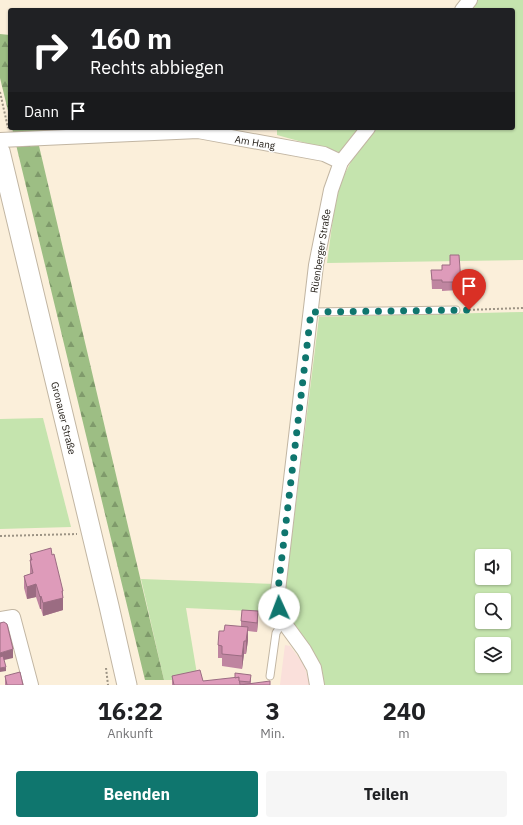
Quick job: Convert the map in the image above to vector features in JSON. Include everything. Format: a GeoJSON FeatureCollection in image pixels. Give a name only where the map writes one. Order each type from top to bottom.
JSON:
{"type":"FeatureCollection","features":[{"type":"Feature","properties":{"kind":"main road","name":"Gronauer Straße"},"geometry":{"type":"LineString","coordinates":[[0,151],[127,685]]}},
{"type":"Feature","properties":{"kind":"street"},"geometry":{"type":"LineString","coordinates":[[464,8],[470,0]]}},
{"type":"Feature","properties":{"kind":"street","name":"Rüenberger Straße"},"geometry":{"type":"LineString","coordinates":[[317,685],[314,668],[304,650],[285,624],[279,608],[278,590],[316,265],[331,190],[341,162],[366,130]]}},
{"type":"Feature","properties":{"kind":"street","name":"Am Hang"},"geometry":{"type":"LineString","coordinates":[[0,140],[198,131],[324,154],[341,162]]}},
{"type":"Feature","properties":{"kind":"street"},"geometry":{"type":"LineString","coordinates":[[0,619],[13,616],[31,685]]}},
{"type":"Feature","properties":{"kind":"lane"},"geometry":{"type":"LineString","coordinates":[[311,312],[456,310]]}},
{"type":"Feature","properties":{"kind":"lane"},"geometry":{"type":"LineString","coordinates":[[270,676],[276,633],[284,620]]}},
{"type":"Feature","properties":{"kind":"path"},"geometry":{"type":"LineString","coordinates":[[456,310],[523,308]]}},
{"type":"Feature","properties":{"kind":"path"},"geometry":{"type":"LineString","coordinates":[[0,536],[92,534]]}},
{"type":"Feature","properties":{"kind":"shaded area"},"geometry":{"type":"Polygon","coordinates":[[[285,645],[290,646],[304,665],[310,685],[280,685],[285,645]]]}},
{"type":"Feature","properties":{"kind":"green space"},"geometry":{"type":"Polygon","coordinates":[[[476,0],[523,0],[523,260],[327,263],[335,203],[339,185],[354,156],[374,130],[515,130],[515,8],[470,8],[476,0]]]}},
{"type":"Feature","properties":{"kind":"green space"},"geometry":{"type":"Polygon","coordinates":[[[0,34],[8,35],[8,111],[0,78],[0,34]]]}},
{"type":"Feature","properties":{"kind":"green space"},"geometry":{"type":"Polygon","coordinates":[[[12,130],[58,130],[36,133],[164,680],[145,680],[12,130]]]}},
{"type":"Feature","properties":{"kind":"green space"},"geometry":{"type":"Polygon","coordinates":[[[277,130],[360,130],[342,153],[277,135],[277,130]]]}},
{"type":"Feature","properties":{"kind":"green space"},"geometry":{"type":"Polygon","coordinates":[[[523,312],[523,685],[323,685],[318,662],[288,614],[286,583],[319,317],[523,312]]]}},
{"type":"Feature","properties":{"kind":"green space"},"geometry":{"type":"Polygon","coordinates":[[[43,418],[71,527],[0,529],[0,419],[43,418]]]}},
{"type":"Feature","properties":{"kind":"green space"},"geometry":{"type":"Polygon","coordinates":[[[141,579],[275,584],[270,612],[186,608],[198,680],[164,680],[141,579]]]}},
{"type":"Feature","properties":{"kind":"building"},"geometry":{"type":"Polygon","coordinates":[[[450,255],[459,255],[461,282],[442,282],[442,280],[432,280],[431,270],[442,270],[442,265],[450,265],[450,255]]]}},
{"type":"Feature","properties":{"kind":"building"},"geometry":{"type":"Polygon","coordinates":[[[461,276],[469,276],[469,288],[459,288],[459,286],[461,286],[461,276]]]}},
{"type":"Feature","properties":{"kind":"building"},"geometry":{"type":"Polygon","coordinates":[[[51,548],[52,555],[54,554],[63,591],[63,598],[43,603],[36,584],[27,587],[24,576],[33,573],[30,554],[51,548]]]}},
{"type":"Feature","properties":{"kind":"building"},"geometry":{"type":"Polygon","coordinates":[[[242,610],[258,611],[257,623],[241,621],[242,610]]]}},
{"type":"Feature","properties":{"kind":"building"},"geometry":{"type":"Polygon","coordinates":[[[4,622],[7,624],[13,649],[0,653],[0,623],[4,622]]]}},
{"type":"Feature","properties":{"kind":"building"},"geometry":{"type":"Polygon","coordinates":[[[225,625],[248,627],[242,656],[222,654],[222,646],[218,645],[219,631],[224,631],[225,625]]]}},
{"type":"Feature","properties":{"kind":"building"},"geometry":{"type":"Polygon","coordinates":[[[3,656],[6,667],[0,668],[0,657],[3,656]]]}},
{"type":"Feature","properties":{"kind":"building"},"geometry":{"type":"Polygon","coordinates":[[[200,670],[203,681],[239,677],[240,685],[174,685],[172,676],[200,670]]]}},
{"type":"Feature","properties":{"kind":"building"},"geometry":{"type":"Polygon","coordinates":[[[20,672],[23,685],[7,685],[5,676],[20,672]]]}},
{"type":"Feature","properties":{"kind":"building"},"geometry":{"type":"Polygon","coordinates":[[[235,673],[251,675],[250,682],[239,681],[239,677],[235,678],[235,673]]]}},
{"type":"Feature","properties":{"kind":"building"},"geometry":{"type":"Polygon","coordinates":[[[270,681],[270,685],[240,685],[270,681]]]}},
{"type":"Feature","properties":{"kind":"route"},"geometry":{"type":"LineString","coordinates":[[279,608],[278,590],[311,312],[469,310]]}}]}
